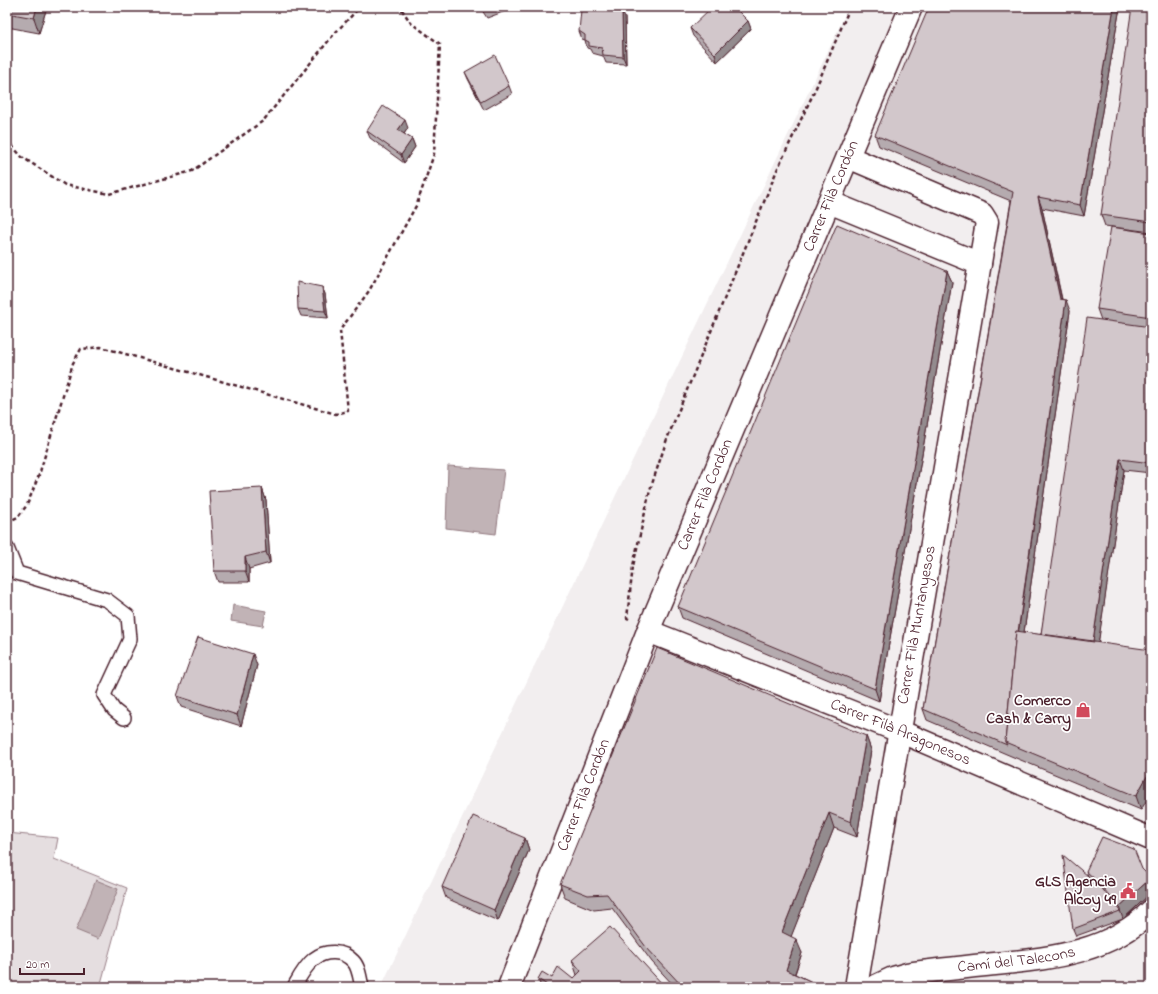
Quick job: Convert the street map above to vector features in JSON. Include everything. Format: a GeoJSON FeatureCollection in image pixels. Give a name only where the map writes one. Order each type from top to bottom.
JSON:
{"type":"FeatureCollection","features":[{"type":"Feature","properties":{"kind":"street","name":"Carrer Filà Cordón"},"geometry":{"type":"LineString","coordinates":[[509,987],[648,631],[911,7]]}},
{"type":"Feature","properties":{"kind":"street","name":"Carrer Filà Muntanyesos"},"geometry":{"type":"LineString","coordinates":[[848,157],[982,214],[987,222],[857,981],[859,987]]}},
{"type":"Feature","properties":{"kind":"street"},"geometry":{"type":"LineString","coordinates":[[829,202],[980,264]]}},
{"type":"Feature","properties":{"kind":"street","name":"Carrer Filà Aragonesos"},"geometry":{"type":"LineString","coordinates":[[648,631],[899,731],[1151,839]]}},
{"type":"Feature","properties":{"kind":"street","name":"Camí del Talecons"},"geometry":{"type":"LineString","coordinates":[[874,987],[893,978],[907,974],[1050,958],[1077,952],[1115,937],[1140,922],[1151,912]]}},
{"type":"Feature","properties":{"kind":"lane"},"geometry":{"type":"LineString","coordinates":[[7,548],[17,573],[107,600],[128,616],[130,639],[104,695],[114,710],[124,718]]}},
{"type":"Feature","properties":{"kind":"lane"},"geometry":{"type":"LineString","coordinates":[[294,987],[314,959],[323,954],[336,952],[346,956],[354,962],[362,987]]}},
{"type":"Feature","properties":{"kind":"path"},"geometry":{"type":"LineString","coordinates":[[7,140],[22,157],[65,185],[109,194],[192,172],[263,122],[335,33],[360,7]]}},
{"type":"Feature","properties":{"kind":"path"},"geometry":{"type":"LineString","coordinates":[[7,522],[18,517],[27,504],[39,475],[73,363],[81,349],[101,347],[336,414],[348,411],[340,330],[369,292],[417,204],[434,154],[440,44],[411,23],[400,7]]}},
{"type":"Feature","properties":{"kind":"path"},"geometry":{"type":"LineString","coordinates":[[648,631],[627,618],[633,566],[650,490],[667,439],[774,178],[815,90],[850,7]]}},
{"type":"Feature","properties":{"kind":"shaded area"},"geometry":{"type":"Polygon","coordinates":[[[849,7],[1151,7],[1151,987],[381,987],[849,7]]]}},
{"type":"Feature","properties":{"kind":"shaded area"},"geometry":{"type":"Polygon","coordinates":[[[448,466],[504,470],[496,534],[446,528],[448,466]]]}},
{"type":"Feature","properties":{"kind":"shaded area"},"geometry":{"type":"Polygon","coordinates":[[[233,605],[266,611],[263,626],[231,621],[233,605]]]}},
{"type":"Feature","properties":{"kind":"shaded area"},"geometry":{"type":"Polygon","coordinates":[[[7,833],[58,838],[54,859],[127,888],[100,987],[7,987],[7,833]]]}},
{"type":"Feature","properties":{"kind":"shaded area"},"geometry":{"type":"Polygon","coordinates":[[[96,880],[118,889],[98,939],[76,930],[96,880]]]}},
{"type":"Feature","properties":{"kind":"building"},"geometry":{"type":"Polygon","coordinates":[[[7,7],[37,7],[34,18],[7,13],[7,7]]]}},
{"type":"Feature","properties":{"kind":"building"},"geometry":{"type":"Polygon","coordinates":[[[482,7],[494,7],[484,11],[482,7]]]}},
{"type":"Feature","properties":{"kind":"building"},"geometry":{"type":"Polygon","coordinates":[[[712,7],[734,7],[748,21],[715,54],[690,28],[712,7]]]}},
{"type":"Feature","properties":{"kind":"building"},"geometry":{"type":"Polygon","coordinates":[[[929,7],[1114,7],[1080,205],[1038,197],[1060,299],[1066,300],[1018,632],[1016,631],[1005,742],[1007,745],[923,709],[1013,192],[875,135],[929,7]]]}},
{"type":"Feature","properties":{"kind":"building"},"geometry":{"type":"Polygon","coordinates":[[[1132,7],[1151,7],[1151,222],[1101,215],[1132,7]]]}},
{"type":"Feature","properties":{"kind":"building"},"geometry":{"type":"Polygon","coordinates":[[[581,10],[622,11],[623,57],[603,55],[602,48],[589,46],[589,42],[585,40],[585,35],[579,31],[581,10]]]}},
{"type":"Feature","properties":{"kind":"building"},"geometry":{"type":"Polygon","coordinates":[[[495,55],[509,86],[481,102],[465,72],[495,55]]]}},
{"type":"Feature","properties":{"kind":"building"},"geometry":{"type":"Polygon","coordinates":[[[383,106],[405,120],[398,130],[412,139],[401,155],[367,131],[383,106]]]}},
{"type":"Feature","properties":{"kind":"building"},"geometry":{"type":"Polygon","coordinates":[[[837,224],[947,271],[875,689],[678,607],[837,224]]]}},
{"type":"Feature","properties":{"kind":"building"},"geometry":{"type":"Polygon","coordinates":[[[1111,227],[1151,233],[1151,317],[1097,309],[1111,227]]]}},
{"type":"Feature","properties":{"kind":"building"},"geometry":{"type":"Polygon","coordinates":[[[297,282],[322,287],[325,311],[298,309],[297,282]]]}},
{"type":"Feature","properties":{"kind":"building"},"geometry":{"type":"Polygon","coordinates":[[[1087,318],[1151,327],[1151,463],[1120,459],[1093,641],[1041,634],[1087,318]]]}},
{"type":"Feature","properties":{"kind":"building"},"geometry":{"type":"Polygon","coordinates":[[[262,488],[266,552],[245,557],[245,571],[214,571],[209,491],[262,488]]]}},
{"type":"Feature","properties":{"kind":"building","name":"Comerco Cash & Carry"},"geometry":{"type":"Polygon","coordinates":[[[1016,631],[1151,650],[1151,769],[1136,796],[1005,742],[1016,631]]]}},
{"type":"Feature","properties":{"kind":"building"},"geometry":{"type":"Polygon","coordinates":[[[198,637],[253,654],[237,715],[177,696],[198,637]]]}},
{"type":"Feature","properties":{"kind":"building"},"geometry":{"type":"Polygon","coordinates":[[[657,648],[866,736],[851,822],[829,813],[782,932],[796,939],[786,970],[823,987],[683,987],[646,947],[607,894],[588,895],[560,884],[657,648]]]}},
{"type":"Feature","properties":{"kind":"building"},"geometry":{"type":"Polygon","coordinates":[[[473,816],[525,838],[494,910],[442,887],[473,816]]]}},
{"type":"Feature","properties":{"kind":"building"},"geometry":{"type":"Polygon","coordinates":[[[1102,837],[1134,849],[1142,869],[1151,878],[1119,907],[1098,882],[1086,871],[1102,837]]]}},
{"type":"Feature","properties":{"kind":"building"},"geometry":{"type":"Polygon","coordinates":[[[1063,855],[1100,886],[1120,911],[1073,929],[1063,855]]]}},
{"type":"Feature","properties":{"kind":"building"},"geometry":{"type":"Polygon","coordinates":[[[610,927],[665,987],[550,987],[538,979],[542,972],[552,978],[558,967],[573,979],[581,971],[572,960],[610,927]]]}},
{"type":"Feature","properties":{"kind":"place","name":"Comerco Cash & Carry"},"geometry":{"type":"Point","coordinates":[1083,710]}},
{"type":"Feature","properties":{"kind":"place","name":"GLS Agencia Alcoy 49"},"geometry":{"type":"Point","coordinates":[1128,891]}}]}
